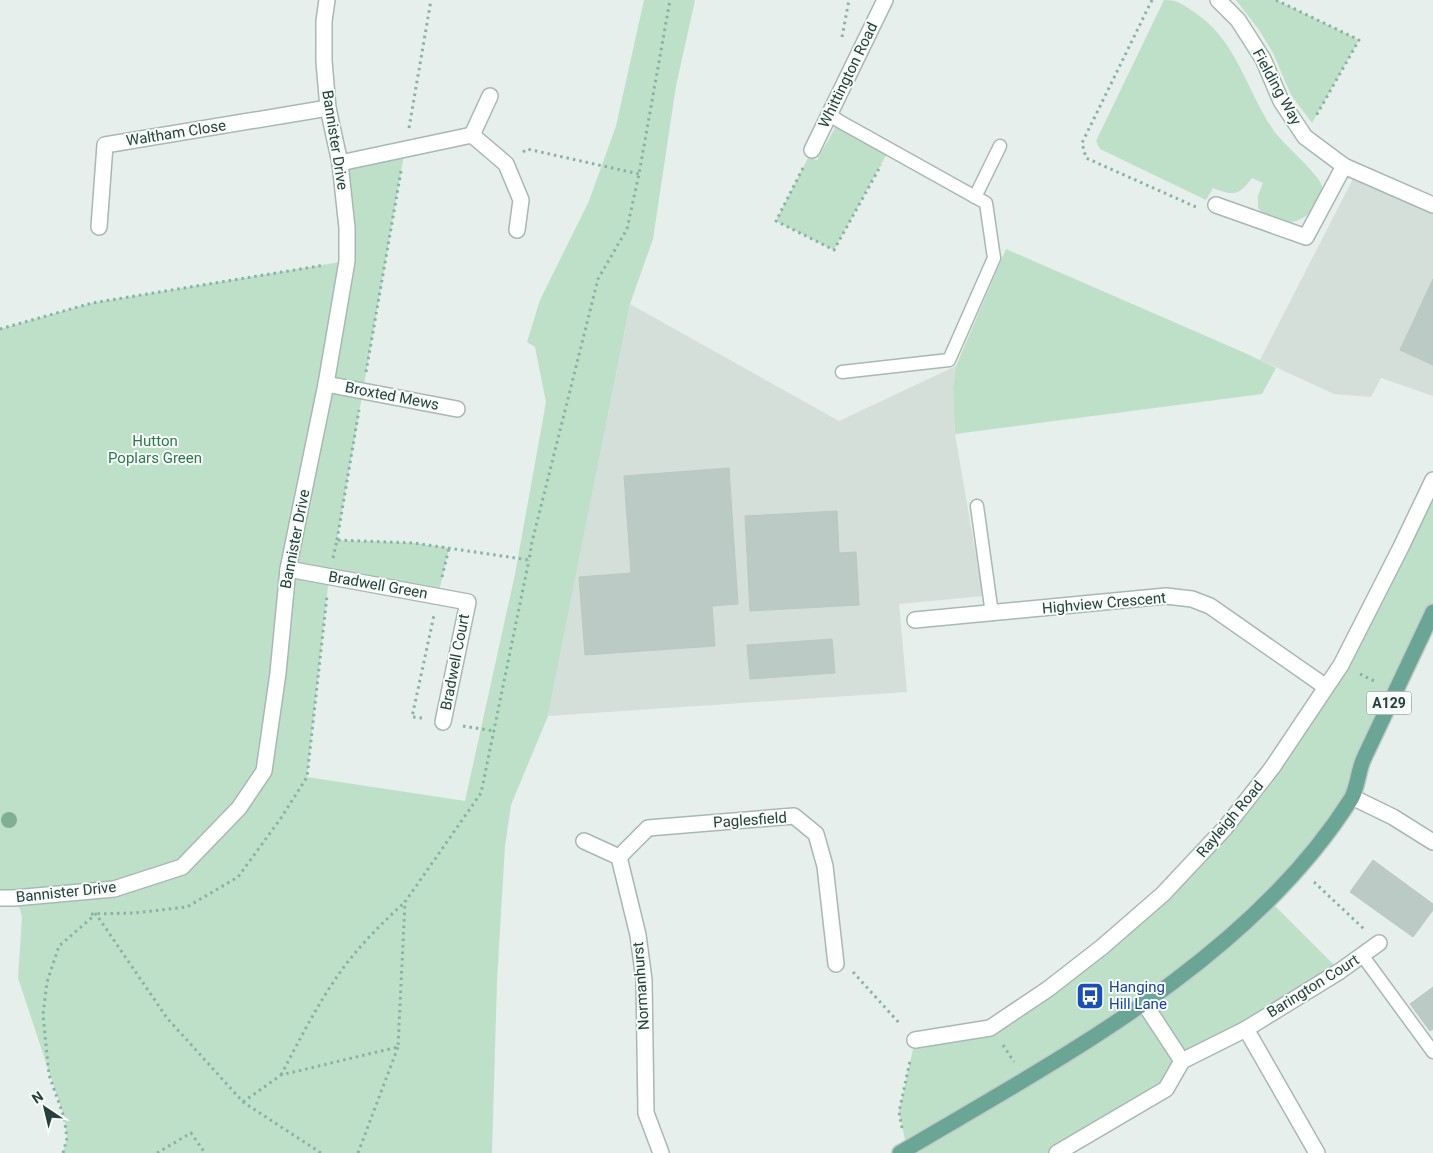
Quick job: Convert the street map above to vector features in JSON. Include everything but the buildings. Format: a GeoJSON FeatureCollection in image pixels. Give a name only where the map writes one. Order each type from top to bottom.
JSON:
{"type":"FeatureCollection","features":[{"type":"Feature","properties":{"kind":"main road","name":"A129"},"geometry":{"type":"LineString","coordinates":[[904,1151],[1025,1080],[1144,1003],[1207,956],[1269,900],[1308,858],[1352,797],[1363,761],[1433,612]]}},
{"type":"Feature","properties":{"kind":"street","name":"Bannister Drive"},"geometry":{"type":"LineString","coordinates":[[0,898],[114,889],[182,867],[239,808],[264,771],[278,673],[288,569],[326,384],[348,262],[348,228],[340,163],[328,108],[324,61],[324,21],[327,0]]}},
{"type":"Feature","properties":{"kind":"street","name":"Whittington Road"},"geometry":{"type":"LineString","coordinates":[[812,150],[885,0]]}},
{"type":"Feature","properties":{"kind":"street","name":"Fielding Way"},"geometry":{"type":"LineString","coordinates":[[1218,0],[1238,20],[1258,51],[1281,101],[1305,137],[1344,166],[1433,205]]}},
{"type":"Feature","properties":{"kind":"street"},"geometry":{"type":"LineString","coordinates":[[472,135],[490,96]]}},
{"type":"Feature","properties":{"kind":"street","name":"Waltham Close"},"geometry":{"type":"LineString","coordinates":[[99,227],[105,145],[328,108]]}},
{"type":"Feature","properties":{"kind":"street"},"geometry":{"type":"LineString","coordinates":[[340,163],[472,135]]}},
{"type":"Feature","properties":{"kind":"street"},"geometry":{"type":"LineString","coordinates":[[472,135],[506,164],[521,200],[517,230]]}},
{"type":"Feature","properties":{"kind":"street"},"geometry":{"type":"LineString","coordinates":[[1216,205],[1306,237],[1344,166]]}},
{"type":"Feature","properties":{"kind":"street","name":"Broxted Mews"},"geometry":{"type":"LineString","coordinates":[[326,384],[457,409]]}},
{"type":"Feature","properties":{"kind":"street","name":"Rayleigh Road"},"geometry":{"type":"LineString","coordinates":[[915,1040],[990,1028],[1048,989],[1102,947],[1162,894],[1225,828],[1272,768],[1341,665],[1401,548],[1433,480]]}},
{"type":"Feature","properties":{"kind":"street","name":"Bradwell Green"},"geometry":{"type":"LineString","coordinates":[[288,569],[468,602]]}},
{"type":"Feature","properties":{"kind":"street","name":"Highview Crescent"},"geometry":{"type":"LineString","coordinates":[[915,620],[1166,596],[1192,599],[1210,606],[1326,687]]}},
{"type":"Feature","properties":{"kind":"street","name":"Bradwell Court"},"geometry":{"type":"LineString","coordinates":[[443,722],[468,602]]}},
{"type":"Feature","properties":{"kind":"street"},"geometry":{"type":"LineString","coordinates":[[1352,797],[1392,817],[1433,842]]}},
{"type":"Feature","properties":{"kind":"street","name":"Paglesfield"},"geometry":{"type":"LineString","coordinates":[[619,857],[648,828],[794,816],[816,834],[824,866],[836,964]]}},
{"type":"Feature","properties":{"kind":"street"},"geometry":{"type":"LineString","coordinates":[[584,841],[619,857]]}},
{"type":"Feature","properties":{"kind":"street","name":"Normanhurst"},"geometry":{"type":"LineString","coordinates":[[619,857],[638,935],[644,980],[646,1113],[661,1153]]}},
{"type":"Feature","properties":{"kind":"street","name":"Barington Court"},"geometry":{"type":"LineString","coordinates":[[1182,1061],[1246,1028],[1340,971],[1379,943]]}},
{"type":"Feature","properties":{"kind":"street"},"geometry":{"type":"LineString","coordinates":[[1056,1153],[1166,1089],[1182,1061],[1144,1003]]}},
{"type":"Feature","properties":{"kind":"street"},"geometry":{"type":"LineString","coordinates":[[1246,1028],[1317,1153]]}},
{"type":"Feature","properties":{"kind":"lane"},"geometry":{"type":"LineString","coordinates":[[829,114],[986,203],[994,258],[949,360],[842,372]]}},
{"type":"Feature","properties":{"kind":"lane"},"geometry":{"type":"LineString","coordinates":[[975,197],[1000,146]]}},
{"type":"Feature","properties":{"kind":"lane"},"geometry":{"type":"LineString","coordinates":[[977,506],[992,614]]}},
{"type":"Feature","properties":{"kind":"lane"},"geometry":{"type":"LineString","coordinates":[[1362,956],[1433,1052]]}},
{"type":"Feature","properties":{"kind":"path"},"geometry":{"type":"LineString","coordinates":[[329,576],[337,540],[431,0]]}},
{"type":"Feature","properties":{"kind":"path"},"geometry":{"type":"LineString","coordinates":[[281,1075],[308,1024],[342,970],[385,920],[405,902],[481,793],[532,542],[598,278],[627,229],[639,174],[670,0]]}},
{"type":"Feature","properties":{"kind":"path"},"geometry":{"type":"LineString","coordinates":[[1152,0],[1082,143],[1086,158],[1200,209],[1216,205]]}},
{"type":"Feature","properties":{"kind":"path"},"geometry":{"type":"LineString","coordinates":[[1276,0],[1359,40],[1305,137]]}},
{"type":"Feature","properties":{"kind":"path"},"geometry":{"type":"LineString","coordinates":[[812,150],[776,221],[834,250],[890,148]]}},
{"type":"Feature","properties":{"kind":"path"},"geometry":{"type":"LineString","coordinates":[[506,164],[527,149],[639,174]]}},
{"type":"Feature","properties":{"kind":"path"},"geometry":{"type":"LineString","coordinates":[[0,329],[92,303],[348,262]]}},
{"type":"Feature","properties":{"kind":"path"},"geometry":{"type":"LineString","coordinates":[[337,540],[414,542],[529,560]]}},
{"type":"Feature","properties":{"kind":"path"},"geometry":{"type":"LineString","coordinates":[[438,596],[449,548]]}},
{"type":"Feature","properties":{"kind":"path"},"geometry":{"type":"LineString","coordinates":[[1341,665],[1395,691]]}},
{"type":"Feature","properties":{"kind":"path"},"geometry":{"type":"LineString","coordinates":[[1298,868],[1379,943]]}},
{"type":"Feature","properties":{"kind":"path"},"geometry":{"type":"LineString","coordinates":[[358,1153],[398,1047],[405,902]]}},
{"type":"Feature","properties":{"kind":"path"},"geometry":{"type":"LineString","coordinates":[[63,1153],[67,1138],[64,1117],[49,1075],[43,1015],[47,982],[59,946],[96,914],[167,1018],[243,1102],[321,1153]]}},
{"type":"Feature","properties":{"kind":"path"},"geometry":{"type":"LineString","coordinates":[[836,964],[847,965],[915,1040],[900,1112],[904,1151]]}},
{"type":"Feature","properties":{"kind":"path"},"geometry":{"type":"LineString","coordinates":[[990,1028],[1010,1055],[1025,1080]]}},
{"type":"Feature","properties":{"kind":"path"},"geometry":{"type":"LineString","coordinates":[[243,1102],[281,1075],[398,1047]]}},
{"type":"Feature","properties":{"kind":"path"},"geometry":{"type":"LineString","coordinates":[[157,1153],[191,1133],[205,1153]]}},
{"type":"Feature","properties":{"kind":"shaded area"},"geometry":{"type":"Polygon","coordinates":[[[1357,171],[1433,205],[1433,396],[1381,378],[1371,397],[1334,394],[1260,360],[1357,171]]]}},
{"type":"Feature","properties":{"kind":"shaded area"},"geometry":{"type":"Polygon","coordinates":[[[630,304],[839,421],[956,366],[953,388],[955,434],[983,596],[899,604],[907,692],[548,716],[630,304]]]}},
{"type":"Feature","properties":{"kind":"green space","name":"Hutton Poplars Green"},"geometry":{"type":"Polygon","coordinates":[[[644,0],[695,0],[676,86],[653,239],[630,304],[548,716],[511,805],[505,846],[497,981],[492,1153],[63,1153],[67,1138],[64,1117],[18,978],[22,917],[14,898],[0,896],[0,329],[92,303],[347,261],[340,163],[405,149],[337,540],[414,543],[449,548],[438,596],[329,577],[307,777],[465,801],[515,574],[546,402],[535,347],[527,342],[540,300],[589,201],[616,126],[644,0]]]}},
{"type":"Feature","properties":{"kind":"green space"},"geometry":{"type":"Polygon","coordinates":[[[1164,0],[1175,1],[1184,5],[1207,22],[1219,35],[1239,65],[1274,131],[1319,181],[1322,186],[1320,198],[1313,210],[1302,219],[1286,222],[1261,211],[1258,208],[1258,196],[1263,183],[1252,178],[1243,188],[1235,193],[1213,188],[1206,200],[1100,149],[1096,141],[1164,0]]]}},
{"type":"Feature","properties":{"kind":"green space"},"geometry":{"type":"Polygon","coordinates":[[[1236,0],[1276,0],[1359,40],[1312,123],[1291,95],[1273,53],[1259,30],[1236,0]]]}},
{"type":"Feature","properties":{"kind":"green space"},"geometry":{"type":"Polygon","coordinates":[[[839,121],[890,148],[834,250],[776,221],[808,158],[817,160],[839,121]]]}},
{"type":"Feature","properties":{"kind":"green space"},"geometry":{"type":"Polygon","coordinates":[[[1006,249],[1276,368],[1262,394],[955,434],[953,388],[956,366],[1006,249]]]}},
{"type":"Feature","properties":{"kind":"green space"},"geometry":{"type":"Polygon","coordinates":[[[1433,480],[1433,612],[1352,797],[1269,900],[1340,971],[1182,1061],[1166,1089],[1057,1153],[900,1153],[907,1149],[899,1112],[915,1040],[990,1028],[1048,989],[1225,828],[1326,687],[1433,480]]]}},
{"type":"Feature","properties":{"kind":"place","name":"Hanging Hill Lane"},"geometry":{"type":"Point","coordinates":[1090,996]}}]}
